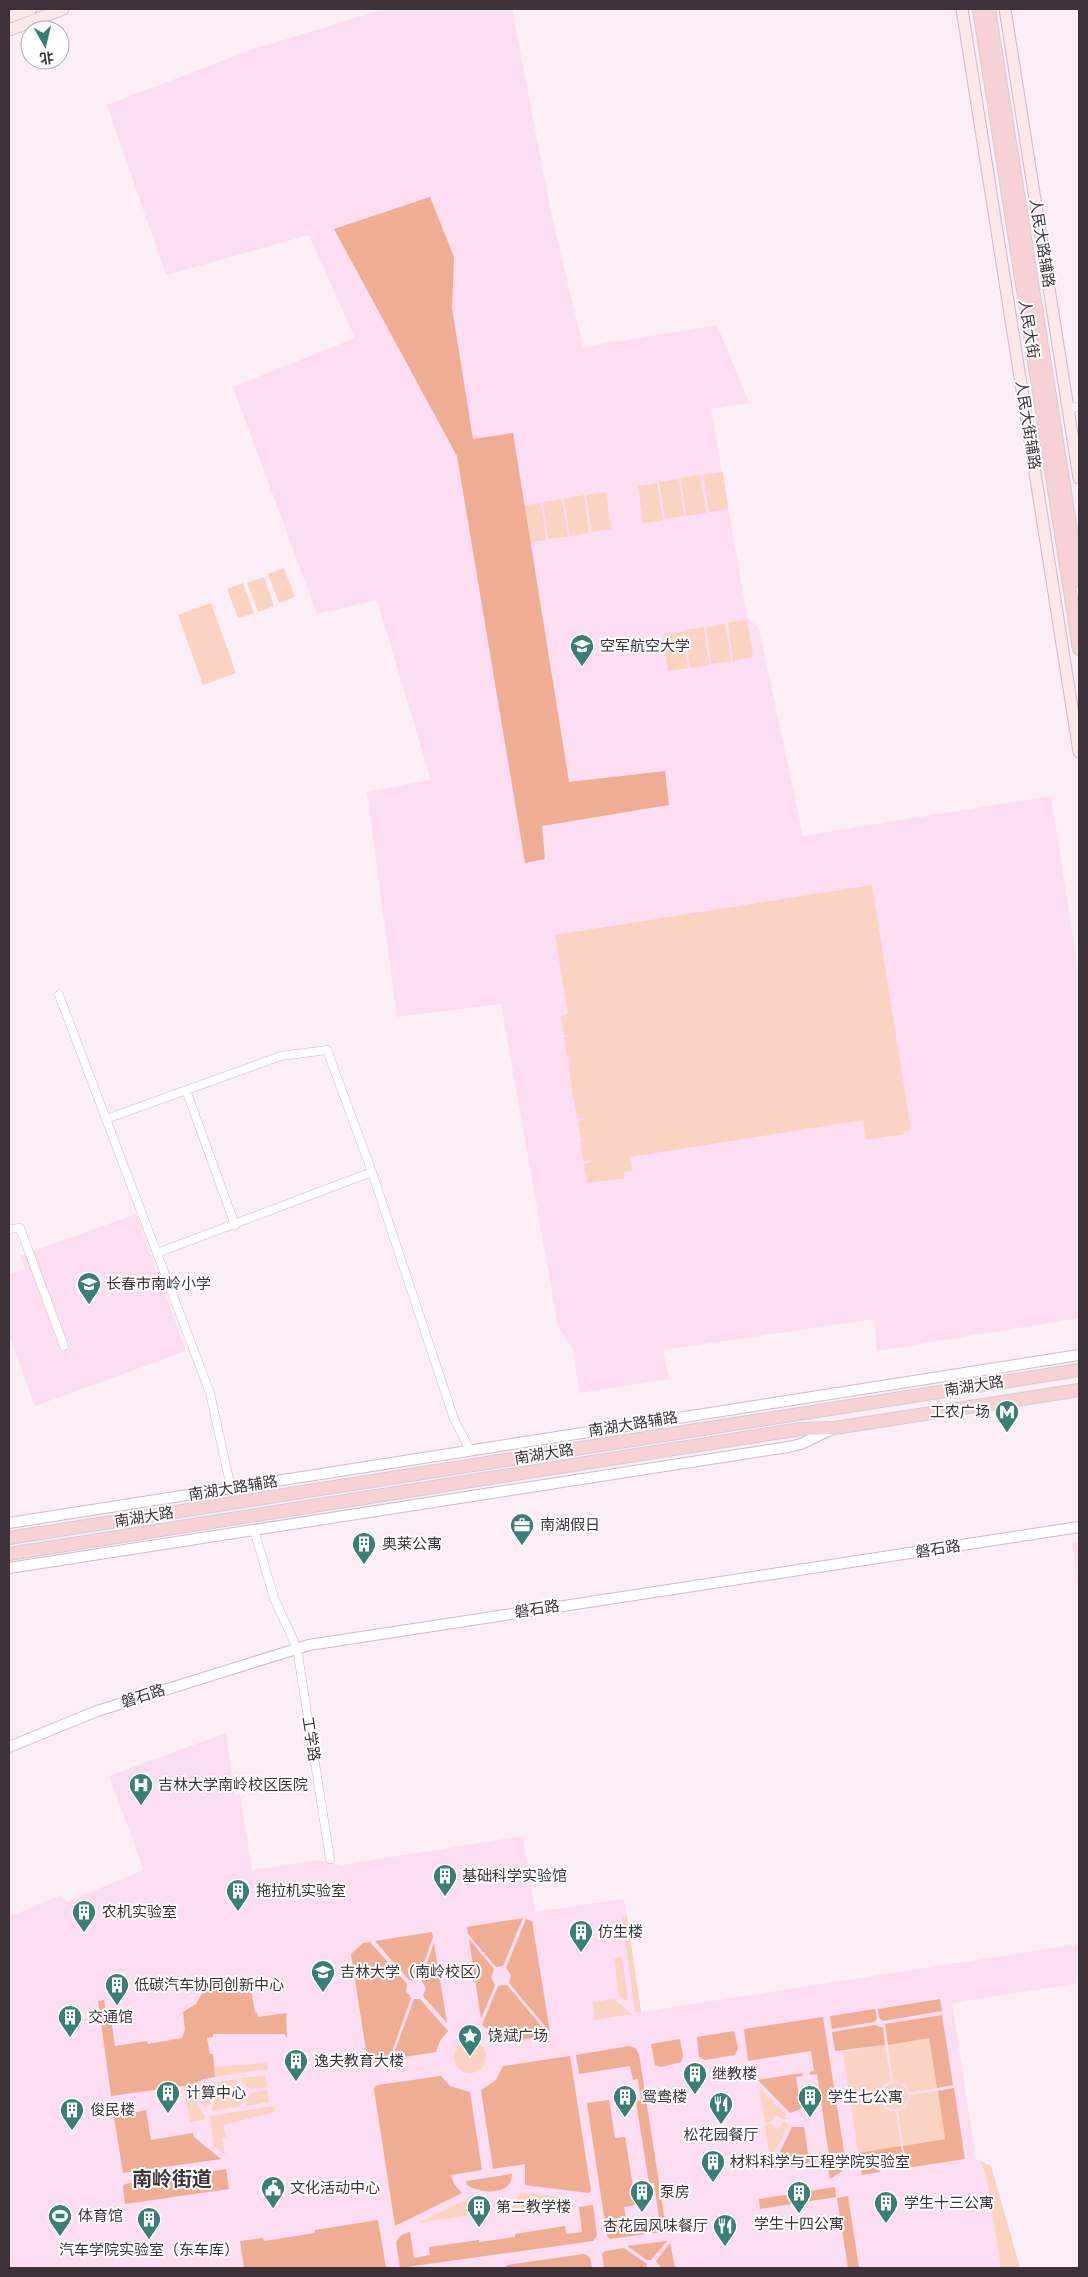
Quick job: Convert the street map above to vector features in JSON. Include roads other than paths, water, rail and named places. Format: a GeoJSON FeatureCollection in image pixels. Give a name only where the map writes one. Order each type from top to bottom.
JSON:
{"type":"FeatureCollection","features":[{"type":"Feature","properties":{"kind":"main road"},"geometry":{"type":"LineString","coordinates":[[9,17],[30,9]]}},
{"type":"Feature","properties":{"kind":"main road"},"geometry":{"type":"LineString","coordinates":[[9,30],[63,9]]}},
{"type":"Feature","properties":{"kind":"main road","name":"人民大街辅路"},"geometry":{"type":"LineString","coordinates":[[962,9],[1079,752]]}},
{"type":"Feature","properties":{"kind":"main road","name":"人民大街"},"geometry":{"type":"LineString","coordinates":[[979,9],[1079,649]]}},
{"type":"Feature","properties":{"kind":"main road","name":"人民大街"},"geometry":{"type":"LineString","coordinates":[[989,9],[1079,581]]}},
{"type":"Feature","properties":{"kind":"main road","name":"人民大路辅路"},"geometry":{"type":"LineString","coordinates":[[1005,9],[1074,408],[1079,478]]}},
{"type":"Feature","properties":{"kind":"main road","name":"南湖大路"},"geometry":{"type":"LineString","coordinates":[[9,1538],[1079,1370]]}},
{"type":"Feature","properties":{"kind":"main road","name":"南湖大路"},"geometry":{"type":"LineString","coordinates":[[9,1554],[801,1429],[835,1428],[1079,1390]]}},
{"type":"Feature","properties":{"kind":"street"},"geometry":{"type":"LineString","coordinates":[[59,995],[210,1392],[231,1488]]}},
{"type":"Feature","properties":{"kind":"street"},"geometry":{"type":"LineString","coordinates":[[106,1119],[281,1056],[327,1050],[372,1172],[454,1419],[470,1450]]}},
{"type":"Feature","properties":{"kind":"street"},"geometry":{"type":"LineString","coordinates":[[186,1090],[235,1225]]}},
{"type":"Feature","properties":{"kind":"street"},"geometry":{"type":"LineString","coordinates":[[157,1253],[372,1172]]}},
{"type":"Feature","properties":{"kind":"street"},"geometry":{"type":"LineString","coordinates":[[9,1229],[20,1228],[64,1346]]}},
{"type":"Feature","properties":{"kind":"street","name":"南湖大路辅路"},"geometry":{"type":"LineString","coordinates":[[9,1523],[1079,1355]]}},
{"type":"Feature","properties":{"kind":"street"},"geometry":{"type":"LineString","coordinates":[[9,1568],[788,1447],[801,1444],[835,1428]]}},
{"type":"Feature","properties":{"kind":"street","name":"磐石路"},"geometry":{"type":"LineString","coordinates":[[9,1747],[105,1708],[297,1648],[1079,1527]]}},
{"type":"Feature","properties":{"kind":"street","name":"工学路"},"geometry":{"type":"LineString","coordinates":[[254,1530],[274,1598],[297,1648],[330,1859]]}},
{"type":"Feature","properties":{"kind":"place","name":"空军航空大学"},"geometry":{"type":"Point","coordinates":[582,667]}},
{"type":"Feature","properties":{"kind":"place","name":"长春市南岭小学"},"geometry":{"type":"Point","coordinates":[89,1305]}},
{"type":"Feature","properties":{"kind":"place","name":"工农广场"},"geometry":{"type":"Point","coordinates":[1007,1433]}},
{"type":"Feature","properties":{"kind":"place","name":"南湖假日"},"geometry":{"type":"Point","coordinates":[522,1546]}},
{"type":"Feature","properties":{"kind":"place","name":"奥莱公寓"},"geometry":{"type":"Point","coordinates":[364,1565]}},
{"type":"Feature","properties":{"kind":"place","name":"吉林大学南岭校区医院"},"geometry":{"type":"Point","coordinates":[141,1806]}},
{"type":"Feature","properties":{"kind":"place","name":"基础科学实验馆"},"geometry":{"type":"Point","coordinates":[445,1897]}},
{"type":"Feature","properties":{"kind":"place","name":"拖拉机实验室"},"geometry":{"type":"Point","coordinates":[238,1912]}},
{"type":"Feature","properties":{"kind":"place","name":"农机实验室"},"geometry":{"type":"Point","coordinates":[84,1933]}},
{"type":"Feature","properties":{"kind":"place","name":"仿生楼"},"geometry":{"type":"Point","coordinates":[581,1953]}},
{"type":"Feature","properties":{"kind":"place","name":"吉林大学（南岭校区）"},"geometry":{"type":"Point","coordinates":[323,1993]}},
{"type":"Feature","properties":{"kind":"place","name":"低碳汽车协同创新中心"},"geometry":{"type":"Point","coordinates":[117,2006]}},
{"type":"Feature","properties":{"kind":"place","name":"交通馆"},"geometry":{"type":"Point","coordinates":[70,2038]}},
{"type":"Feature","properties":{"kind":"place","name":"饶斌广场"},"geometry":{"type":"Point","coordinates":[470,2057]}},
{"type":"Feature","properties":{"kind":"place","name":"逸夫教育大楼"},"geometry":{"type":"Point","coordinates":[296,2082]}},
{"type":"Feature","properties":{"kind":"place","name":"继教楼"},"geometry":{"type":"Point","coordinates":[695,2095]}},
{"type":"Feature","properties":{"kind":"place","name":"计算中心"},"geometry":{"type":"Point","coordinates":[168,2114]}},
{"type":"Feature","properties":{"kind":"place","name":"鸳鸯楼"},"geometry":{"type":"Point","coordinates":[625,2118]}},
{"type":"Feature","properties":{"kind":"place","name":"学生七公寓"},"geometry":{"type":"Point","coordinates":[810,2118]}},
{"type":"Feature","properties":{"kind":"place","name":"松花园餐厅"},"geometry":{"type":"Point","coordinates":[721,2125]}},
{"type":"Feature","properties":{"kind":"place","name":"俊民楼"},"geometry":{"type":"Point","coordinates":[72,2131]}},
{"type":"Feature","properties":{"kind":"place","name":"材料科学与工程学院实验室"},"geometry":{"type":"Point","coordinates":[713,2183]}},
{"type":"Feature","properties":{"kind":"place","name":"文化活动中心"},"geometry":{"type":"Point","coordinates":[273,2209]}},
{"type":"Feature","properties":{"kind":"place","name":"泵房"},"geometry":{"type":"Point","coordinates":[642,2213]}},
{"type":"Feature","properties":{"kind":"place","name":"学生十四公寓"},"geometry":{"type":"Point","coordinates":[799,2214]}},
{"type":"Feature","properties":{"kind":"place","name":"学生十三公寓"},"geometry":{"type":"Point","coordinates":[886,2224]}},
{"type":"Feature","properties":{"kind":"place","name":"第二教学楼"},"geometry":{"type":"Point","coordinates":[479,2228]}},
{"type":"Feature","properties":{"kind":"place","name":"体育馆"},"geometry":{"type":"Point","coordinates":[60,2237]}},
{"type":"Feature","properties":{"kind":"place","name":"汽车学院实验室（东车库）"},"geometry":{"type":"Point","coordinates":[149,2240]}},
{"type":"Feature","properties":{"kind":"place","name":"杏花园风味餐厅"},"geometry":{"type":"Point","coordinates":[725,2247]}},
{"type":"Feature","properties":{"kind":"district","name":"南岭街道"},"geometry":{"type":"Point","coordinates":[172,2179]}}]}
